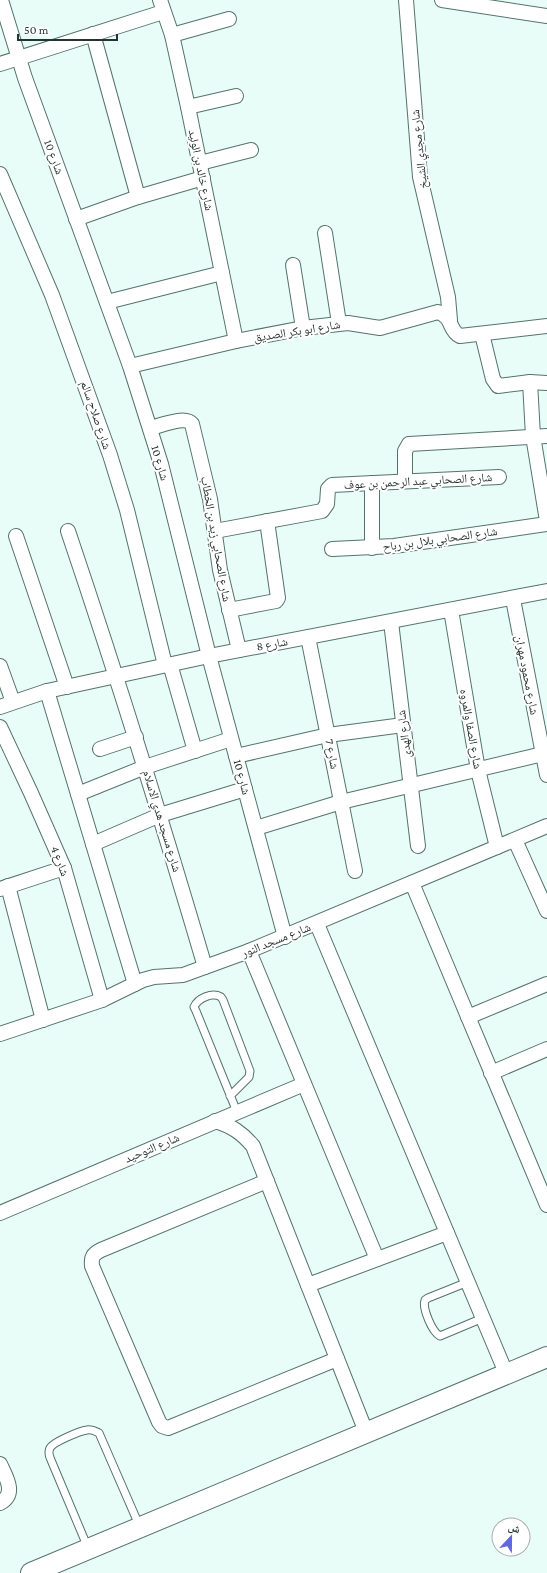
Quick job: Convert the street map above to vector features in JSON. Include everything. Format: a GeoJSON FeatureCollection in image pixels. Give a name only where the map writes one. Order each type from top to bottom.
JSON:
{"type":"FeatureCollection","features":[{"type":"Feature","properties":{"kind":"street","name":"شارع 10"},"geometry":{"type":"LineString","coordinates":[[1,0],[19,58],[130,366],[161,464],[186,559],[209,656],[285,937]]}},
{"type":"Feature","properties":{"kind":"street","name":"شارع مجدي الشيخ"},"geometry":{"type":"LineString","coordinates":[[406,0],[420,177],[448,297],[450,320]]}},
{"type":"Feature","properties":{"kind":"street"},"geometry":{"type":"LineString","coordinates":[[442,0],[547,16]]}},
{"type":"Feature","properties":{"kind":"street"},"geometry":{"type":"LineString","coordinates":[[0,64],[93,34],[162,6]]}},
{"type":"Feature","properties":{"kind":"street","name":"شارع خالد بن الوليد"},"geometry":{"type":"LineString","coordinates":[[162,6],[172,35],[188,107],[236,341]]}},
{"type":"Feature","properties":{"kind":"street"},"geometry":{"type":"LineString","coordinates":[[172,35],[230,20]]}},
{"type":"Feature","properties":{"kind":"street"},"geometry":{"type":"LineString","coordinates":[[93,34],[138,196]]}},
{"type":"Feature","properties":{"kind":"street"},"geometry":{"type":"LineString","coordinates":[[188,107],[236,96]]}},
{"type":"Feature","properties":{"kind":"street"},"geometry":{"type":"LineString","coordinates":[[200,164],[251,150]]}},
{"type":"Feature","properties":{"kind":"street","name":"شارع صلاح سالم"},"geometry":{"type":"LineString","coordinates":[[0,174],[52,294],[108,449],[127,510],[167,665]]}},
{"type":"Feature","properties":{"kind":"street"},"geometry":{"type":"LineString","coordinates":[[76,219],[138,196],[203,178]]}},
{"type":"Feature","properties":{"kind":"street"},"geometry":{"type":"LineString","coordinates":[[325,233],[339,323]]}},
{"type":"Feature","properties":{"kind":"street"},"geometry":{"type":"LineString","coordinates":[[293,265],[303,328]]}},
{"type":"Feature","properties":{"kind":"street"},"geometry":{"type":"LineString","coordinates":[[106,302],[222,272]]}},
{"type":"Feature","properties":{"kind":"street","name":"شارع ابو بكر الصديق"},"geometry":{"type":"LineString","coordinates":[[130,366],[236,341],[303,328],[339,323],[380,328],[438,312],[445,314],[450,320]]}},
{"type":"Feature","properties":{"kind":"street"},"geometry":{"type":"LineString","coordinates":[[450,320],[453,330],[460,336],[547,326]]}},
{"type":"Feature","properties":{"kind":"street"},"geometry":{"type":"LineString","coordinates":[[482,334],[495,383],[503,386],[530,382],[547,383]]}},
{"type":"Feature","properties":{"kind":"street"},"geometry":{"type":"LineString","coordinates":[[530,382],[540,436],[547,523]]}},
{"type":"Feature","properties":{"kind":"street","name":"شارع الصحابي زيد بن الخطاب"},"geometry":{"type":"LineString","coordinates":[[150,428],[184,420],[192,424],[210,499],[220,570],[239,650]]}},
{"type":"Feature","properties":{"kind":"street"},"geometry":{"type":"LineString","coordinates":[[405,481],[405,451],[409,444],[540,436]]}},
{"type":"Feature","properties":{"kind":"street","name":"شارع الصحابي عبد الرحمن بن عوف"},"geometry":{"type":"LineString","coordinates":[[215,532],[322,511],[327,504],[328,489],[332,486],[499,477]]}},
{"type":"Feature","properties":{"kind":"street"},"geometry":{"type":"LineString","coordinates":[[372,483],[372,548]]}},
{"type":"Feature","properties":{"kind":"street"},"geometry":{"type":"LineString","coordinates":[[229,610],[273,602],[278,598],[268,522]]}},
{"type":"Feature","properties":{"kind":"street","name":"شارع الصحابي بلال بن رباح"},"geometry":{"type":"LineString","coordinates":[[332,549],[372,548],[547,523]]}},
{"type":"Feature","properties":{"kind":"street","name":"شارع مسجد هدي الاسلام"},"geometry":{"type":"LineString","coordinates":[[68,531],[117,676],[205,967]]}},
{"type":"Feature","properties":{"kind":"street"},"geometry":{"type":"LineString","coordinates":[[16,536],[67,687]]}},
{"type":"Feature","properties":{"kind":"street","name":"شارع 8"},"geometry":{"type":"LineString","coordinates":[[7,704],[47,691],[209,656],[547,591]]}},
{"type":"Feature","properties":{"kind":"street","name":"شارع محمود مهران"},"geometry":{"type":"LineString","coordinates":[[513,598],[547,775]]}},
{"type":"Feature","properties":{"kind":"street","name":"شارع الصفا والمروه"},"geometry":{"type":"LineString","coordinates":[[451,610],[478,770],[497,847]]}},
{"type":"Feature","properties":{"kind":"street","name":"شارع الهدى"},"geometry":{"type":"LineString","coordinates":[[391,622],[418,846]]}},
{"type":"Feature","properties":{"kind":"street","name":"شارع 7"},"geometry":{"type":"LineString","coordinates":[[308,638],[355,871]]}},
{"type":"Feature","properties":{"kind":"street"},"geometry":{"type":"LineString","coordinates":[[167,665],[195,751]]}},
{"type":"Feature","properties":{"kind":"street"},"geometry":{"type":"LineString","coordinates":[[0,666],[7,704]]}},
{"type":"Feature","properties":{"kind":"street"},"geometry":{"type":"LineString","coordinates":[[47,691],[135,984]]}},
{"type":"Feature","properties":{"kind":"street"},"geometry":{"type":"LineString","coordinates":[[236,756],[328,735],[403,725]]}},
{"type":"Feature","properties":{"kind":"street","name":"شارع 4"},"geometry":{"type":"LineString","coordinates":[[0,727],[32,793],[64,868],[102,1000]]}},
{"type":"Feature","properties":{"kind":"street"},"geometry":{"type":"LineString","coordinates":[[100,748],[136,737]]}},
{"type":"Feature","properties":{"kind":"street"},"geometry":{"type":"LineString","coordinates":[[78,794],[145,767],[231,739]]}},
{"type":"Feature","properties":{"kind":"street"},"geometry":{"type":"LineString","coordinates":[[256,828],[342,802],[544,754]]}},
{"type":"Feature","properties":{"kind":"street"},"geometry":{"type":"LineString","coordinates":[[93,844],[160,816],[245,789]]}},
{"type":"Feature","properties":{"kind":"street","name":"شارع مسجد النور"},"geometry":{"type":"LineString","coordinates":[[0,1034],[102,1000],[135,984],[154,977],[183,975],[249,951],[317,924],[547,826]]}},
{"type":"Feature","properties":{"kind":"street"},"geometry":{"type":"LineString","coordinates":[[515,840],[547,911]]}},
{"type":"Feature","properties":{"kind":"street"},"geometry":{"type":"LineString","coordinates":[[43,1020],[4,887],[64,868]]}},
{"type":"Feature","properties":{"kind":"street"},"geometry":{"type":"LineString","coordinates":[[412,884],[547,1205]]}},
{"type":"Feature","properties":{"kind":"street"},"geometry":{"type":"LineString","coordinates":[[317,924],[506,1373]]}},
{"type":"Feature","properties":{"kind":"street"},"geometry":{"type":"LineString","coordinates":[[249,951],[377,1259]]}},
{"type":"Feature","properties":{"kind":"street"},"geometry":{"type":"LineString","coordinates":[[468,1017],[547,984]]}},
{"type":"Feature","properties":{"kind":"street"},"geometry":{"type":"LineString","coordinates":[[491,1073],[547,1049]]}},
{"type":"Feature","properties":{"kind":"street","name":"شارع التوحيد"},"geometry":{"type":"LineString","coordinates":[[0,1213],[304,1084]]}},
{"type":"Feature","properties":{"kind":"street"},"geometry":{"type":"LineString","coordinates":[[215,1121],[230,1126],[243,1134],[253,1146],[366,1432]]}},
{"type":"Feature","properties":{"kind":"street"},"geometry":{"type":"LineString","coordinates":[[267,1181],[101,1250],[95,1253],[92,1259],[92,1266],[162,1426],[168,1428],[337,1359]]}},
{"type":"Feature","properties":{"kind":"street"},"geometry":{"type":"LineString","coordinates":[[308,1285],[447,1233]]}},
{"type":"Feature","properties":{"kind":"street"},"geometry":{"type":"LineString","coordinates":[[31,1573],[547,1357]]}},
{"type":"Feature","properties":{"kind":"street"},"geometry":{"type":"LineString","coordinates":[[0,1464],[9,1484],[10,1491],[7,1497],[0,1503]]}},
{"type":"Feature","properties":{"kind":"lane"},"geometry":{"type":"LineString","coordinates":[[230,1096],[249,1076],[249,1065],[223,1000],[221,997],[212,994],[200,1000],[194,1007],[230,1096],[237,1112]]}},
{"type":"Feature","properties":{"kind":"lane"},"geometry":{"type":"LineString","coordinates":[[468,1282],[428,1298],[424,1307],[434,1331],[440,1336],[483,1318]]}},
{"type":"Feature","properties":{"kind":"lane"},"geometry":{"type":"LineString","coordinates":[[88,1549],[49,1454],[50,1448],[55,1443],[81,1432],[94,1430],[99,1433],[140,1527]]}}]}
